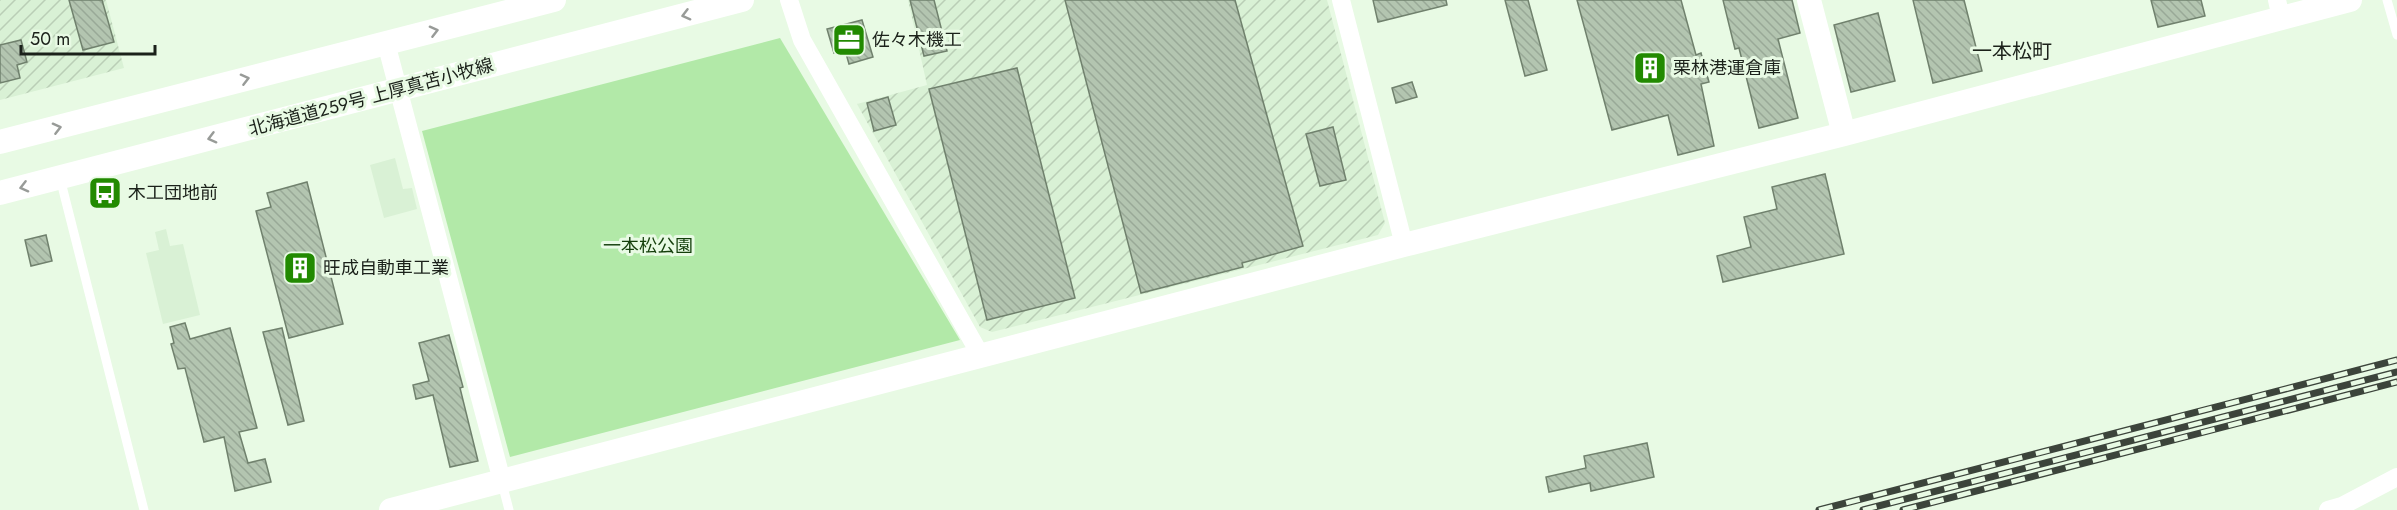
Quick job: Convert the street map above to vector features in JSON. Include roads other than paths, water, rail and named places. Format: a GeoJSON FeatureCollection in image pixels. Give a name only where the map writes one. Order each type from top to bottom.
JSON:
{"type":"FeatureCollection","features":[{"type":"Feature","properties":{"kind":"street"},"geometry":{"type":"LineString","coordinates":[[0,142],[554,0]]}},
{"type":"Feature","properties":{"kind":"street","name":"北海道道259号 上厚真苫小牧線"},"geometry":{"type":"LineString","coordinates":[[0,193],[742,0]]}},
{"type":"Feature","properties":{"kind":"street"},"geometry":{"type":"LineString","coordinates":[[789,0],[802,39],[981,356]]}},
{"type":"Feature","properties":{"kind":"street"},"geometry":{"type":"LineString","coordinates":[[1341,0],[1404,245]]}},
{"type":"Feature","properties":{"kind":"street"},"geometry":{"type":"LineString","coordinates":[[1809,0],[1844,134]]}},
{"type":"Feature","properties":{"kind":"street"},"geometry":{"type":"LineString","coordinates":[[391,510],[1404,245],[1844,134],[2279,9],[2350,0]]}},
{"type":"Feature","properties":{"kind":"street"},"geometry":{"type":"LineString","coordinates":[[386,43],[502,481]]}},
{"type":"Feature","properties":{"kind":"street"},"geometry":{"type":"LineString","coordinates":[[2328,510],[2342,506],[2397,477]]}},
{"type":"Feature","properties":{"kind":"lane"},"geometry":{"type":"LineString","coordinates":[[2387,0],[2397,35]]}},
{"type":"Feature","properties":{"kind":"lane"},"geometry":{"type":"LineString","coordinates":[[60,178],[144,510]]}},
{"type":"Feature","properties":{"kind":"lane"},"geometry":{"type":"LineString","coordinates":[[502,481],[509,510]]}},
{"type":"Feature","properties":{"kind":"railway"},"geometry":{"type":"LineString","coordinates":[[1819,510],[2397,360]]}},
{"type":"Feature","properties":{"kind":"railway"},"geometry":{"type":"LineString","coordinates":[[1863,510],[2397,372]]}},
{"type":"Feature","properties":{"kind":"railway"},"geometry":{"type":"LineString","coordinates":[[1903,510],[2397,382]]}},
{"type":"Feature","properties":{"kind":"place","name":"佐々木機工"},"geometry":{"type":"Point","coordinates":[849,40]}},
{"type":"Feature","properties":{"kind":"place","name":"栗林港運倉庫"},"geometry":{"type":"Point","coordinates":[1650,68]}},
{"type":"Feature","properties":{"kind":"place","name":"木工団地前"},"geometry":{"type":"Point","coordinates":[105,193]}},
{"type":"Feature","properties":{"kind":"place","name":"旺成自動車工業"},"geometry":{"type":"Point","coordinates":[300,268]}},
{"type":"Feature","properties":{"kind":"district","name":"一本松町"},"geometry":{"type":"Point","coordinates":[2012,51]}},
{"type":"Feature","properties":{"kind":"park label","name":"一本松公園"},"geometry":{"type":"Point","coordinates":[648,246]}}]}
